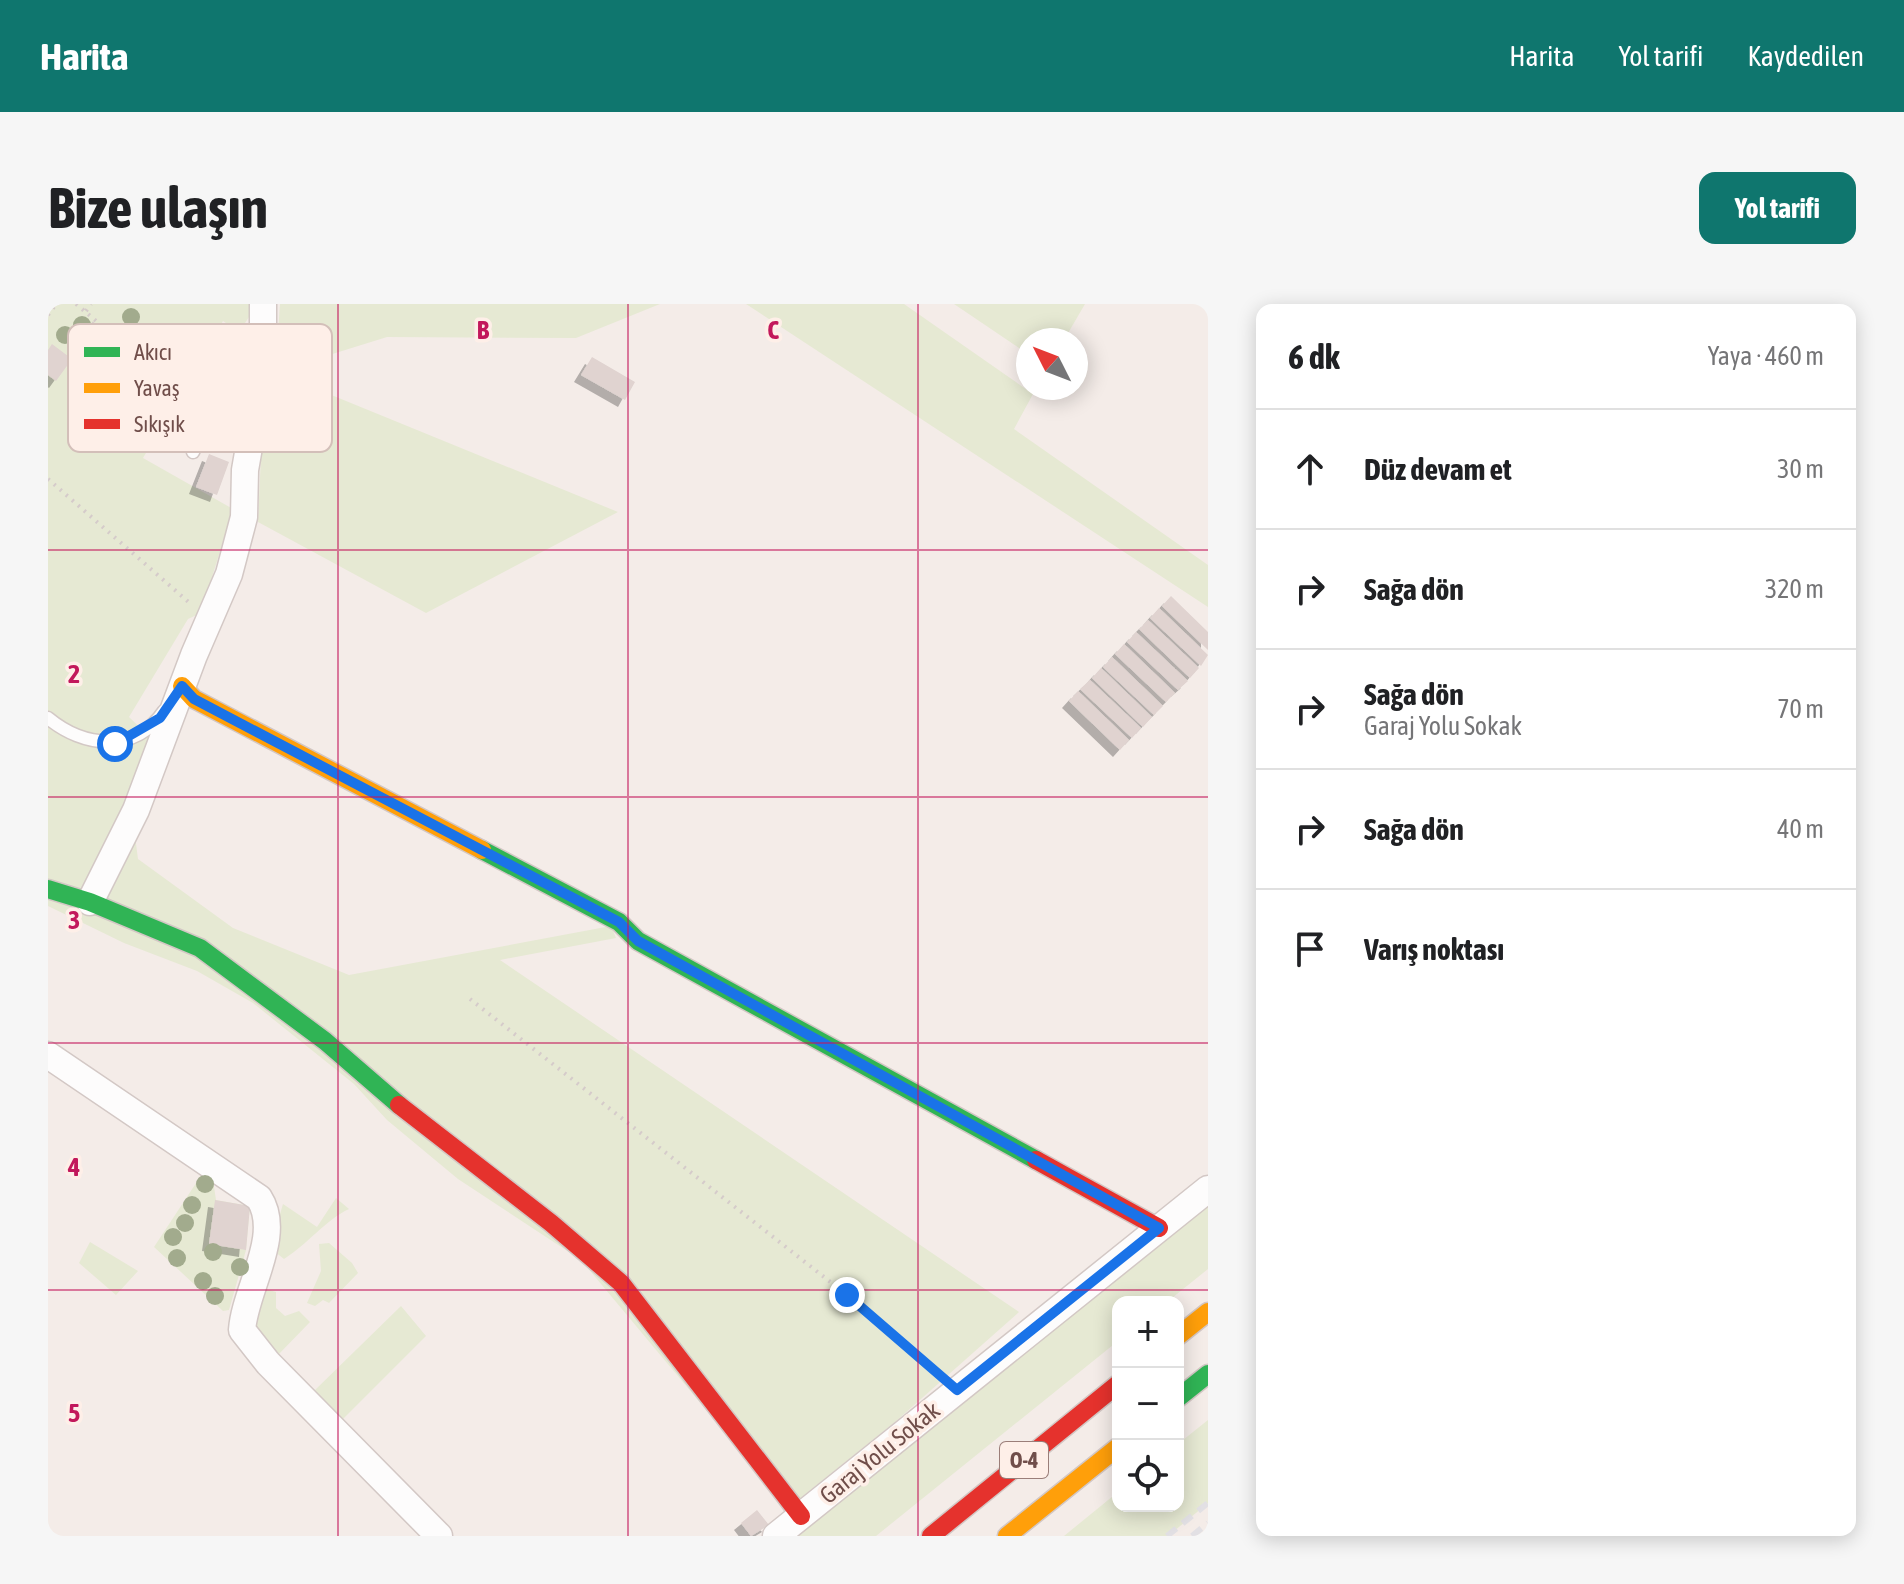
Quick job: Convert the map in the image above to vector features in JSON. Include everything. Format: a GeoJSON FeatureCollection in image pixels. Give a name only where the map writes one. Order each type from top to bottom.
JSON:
{"type":"FeatureCollection","features":[{"type":"Feature","properties":{"kind":"main road"},"geometry":{"type":"LineString","coordinates":[[182,686],[194,699],[619,922],[638,941],[1159,1228]]}},
{"type":"Feature","properties":{"kind":"main road"},"geometry":{"type":"LineString","coordinates":[[48,889],[90,902],[127,921],[200,948],[249,982],[598,1263],[621,1283],[801,1516]]}},
{"type":"Feature","properties":{"kind":"main road"},"geometry":{"type":"LineString","coordinates":[[1184,1331],[1208,1312]]}},
{"type":"Feature","properties":{"kind":"main road"},"geometry":{"type":"LineString","coordinates":[[1184,1393],[1208,1374]]}},
{"type":"Feature","properties":{"kind":"main road","name":"O-4"},"geometry":{"type":"LineString","coordinates":[[931,1536],[1112,1389]]}},
{"type":"Feature","properties":{"kind":"main road","name":"O-4"},"geometry":{"type":"LineString","coordinates":[[1007,1536],[1112,1452]]}},
{"type":"Feature","properties":{"kind":"street"},"geometry":{"type":"LineString","coordinates":[[90,902],[136,810],[182,686],[229,574],[244,517],[248,452]]}},
{"type":"Feature","properties":{"kind":"street"},"geometry":{"type":"LineString","coordinates":[[48,1055],[259,1198],[267,1211],[268,1229],[243,1312],[242,1330],[268,1363],[439,1536]]}},
{"type":"Feature","properties":{"kind":"street","name":"Garaj Yolu Sokak"},"geometry":{"type":"LineString","coordinates":[[776,1536],[1208,1189]]}},
{"type":"Feature","properties":{"kind":"lane"},"geometry":{"type":"LineString","coordinates":[[48,718],[61,729],[88,740],[115,744],[160,718],[182,686]]}},
{"type":"Feature","properties":{"kind":"path"},"geometry":{"type":"LineString","coordinates":[[48,315],[56,304]]}},
{"type":"Feature","properties":{"kind":"path"},"geometry":{"type":"LineString","coordinates":[[76,304],[102,324]]}},
{"type":"Feature","properties":{"kind":"path"},"geometry":{"type":"LineString","coordinates":[[86,311],[91,304]]}},
{"type":"Feature","properties":{"kind":"path"},"geometry":{"type":"LineString","coordinates":[[93,324],[97,319]]}},
{"type":"Feature","properties":{"kind":"path"},"geometry":{"type":"LineString","coordinates":[[48,479],[193,606],[213,611]]}},
{"type":"Feature","properties":{"kind":"path"},"geometry":{"type":"LineString","coordinates":[[470,999],[847,1295],[957,1390]]}},
{"type":"Feature","properties":{"kind":"green space"},"geometry":{"type":"Polygon","coordinates":[[[48,304],[249,304],[255,308],[244,324],[223,321],[221,324],[68,324],[68,452],[147,452],[143,458],[233,509],[201,613],[188,619],[129,717],[156,743],[135,836],[138,859],[233,928],[349,975],[611,926],[616,938],[500,960],[1019,1312],[895,1422],[788,1508],[581,1260],[458,1179],[387,1120],[354,1084],[253,1003],[197,971],[124,943],[48,906],[48,304]]]}},
{"type":"Feature","properties":{"kind":"green space"},"geometry":{"type":"Polygon","coordinates":[[[280,304],[660,304],[576,338],[387,337],[332,354],[332,324],[279,324],[280,304]]]}},
{"type":"Feature","properties":{"kind":"green space"},"geometry":{"type":"Polygon","coordinates":[[[746,304],[904,304],[1016,382],[1016,400],[1030,400],[1014,429],[1208,565],[1208,607],[746,304]]]}},
{"type":"Feature","properties":{"kind":"green space"},"geometry":{"type":"Polygon","coordinates":[[[954,304],[1085,304],[1071,328],[1016,328],[1016,346],[954,304]]]}},
{"type":"Feature","properties":{"kind":"green space"},"geometry":{"type":"Polygon","coordinates":[[[332,395],[618,512],[426,613],[258,522],[261,452],[332,452],[332,395]]]}},
{"type":"Feature","properties":{"kind":"green space"},"geometry":{"type":"Polygon","coordinates":[[[202,1174],[213,1180],[216,1200],[250,1206],[246,1250],[229,1310],[223,1311],[154,1247],[202,1174]]]}},
{"type":"Feature","properties":{"kind":"green space"},"geometry":{"type":"Polygon","coordinates":[[[1208,1195],[1208,1269],[1174,1296],[1112,1296],[1112,1346],[876,1536],[785,1536],[1208,1195]]]}},
{"type":"Feature","properties":{"kind":"green space"},"geometry":{"type":"Polygon","coordinates":[[[336,1198],[349,1209],[293,1253],[284,1259],[270,1248],[283,1204],[317,1227],[336,1198]]]}},
{"type":"Feature","properties":{"kind":"green space"},"geometry":{"type":"Polygon","coordinates":[[[90,1242],[138,1271],[116,1295],[79,1263],[90,1242]]]}},
{"type":"Feature","properties":{"kind":"green space"},"geometry":{"type":"Polygon","coordinates":[[[329,1243],[352,1263],[358,1273],[329,1303],[323,1300],[315,1306],[307,1303],[321,1271],[319,1244],[329,1243]]]}},
{"type":"Feature","properties":{"kind":"green space"},"geometry":{"type":"Polygon","coordinates":[[[266,1289],[276,1292],[276,1308],[285,1316],[299,1311],[310,1322],[277,1356],[253,1328],[266,1289]]]}},
{"type":"Feature","properties":{"kind":"green space"},"geometry":{"type":"Polygon","coordinates":[[[401,1306],[426,1336],[337,1425],[315,1390],[401,1306]]]}},
{"type":"Feature","properties":{"kind":"green space"},"geometry":{"type":"Polygon","coordinates":[[[1208,1420],[1208,1503],[1168,1536],[1064,1536],[1112,1497],[1112,1512],[1184,1512],[1184,1439],[1208,1420]]]}},
{"type":"Feature","properties":{"kind":"building"},"geometry":{"type":"Polygon","coordinates":[[[52,344],[68,356],[68,364],[56,381],[48,375],[48,350],[52,344]]]}},
{"type":"Feature","properties":{"kind":"building"},"geometry":{"type":"Polygon","coordinates":[[[592,357],[635,382],[625,400],[581,375],[592,357]]]}},
{"type":"Feature","properties":{"kind":"building"},"geometry":{"type":"Polygon","coordinates":[[[209,454],[229,462],[217,495],[196,487],[209,454]]]}},
{"type":"Feature","properties":{"kind":"building"},"geometry":{"type":"Polygon","coordinates":[[[1171,596],[1208,632],[1208,650],[1162,606],[1171,596]]]}},
{"type":"Feature","properties":{"kind":"building"},"geometry":{"type":"Polygon","coordinates":[[[1159,608],[1208,655],[1201,666],[1150,618],[1159,608]]]}},
{"type":"Feature","properties":{"kind":"building"},"geometry":{"type":"Polygon","coordinates":[[[1148,620],[1199,668],[1190,678],[1139,629],[1148,620]]]}},
{"type":"Feature","properties":{"kind":"building"},"geometry":{"type":"Polygon","coordinates":[[[1136,632],[1188,681],[1178,690],[1127,642],[1136,632]]]}},
{"type":"Feature","properties":{"kind":"building"},"geometry":{"type":"Polygon","coordinates":[[[1124,644],[1175,693],[1166,702],[1115,654],[1124,644]]]}},
{"type":"Feature","properties":{"kind":"building"},"geometry":{"type":"Polygon","coordinates":[[[1112,657],[1163,706],[1154,715],[1103,667],[1112,657]]]}},
{"type":"Feature","properties":{"kind":"building"},"geometry":{"type":"Polygon","coordinates":[[[1101,668],[1152,717],[1143,727],[1092,678],[1101,668]]]}},
{"type":"Feature","properties":{"kind":"building"},"geometry":{"type":"Polygon","coordinates":[[[1090,680],[1141,728],[1132,738],[1080,689],[1090,680]]]}},
{"type":"Feature","properties":{"kind":"building"},"geometry":{"type":"Polygon","coordinates":[[[1078,691],[1129,740],[1120,750],[1069,701],[1078,691]]]}},
{"type":"Feature","properties":{"kind":"building"},"geometry":{"type":"Polygon","coordinates":[[[215,1200],[250,1206],[246,1250],[209,1244],[215,1200]]]}},
{"type":"Feature","properties":{"kind":"building"},"geometry":{"type":"Polygon","coordinates":[[[757,1510],[769,1525],[751,1536],[741,1523],[757,1510]]]}},
{"type":"Feature","properties":{"kind":"railway"},"geometry":{"type":"LineString","coordinates":[[1167,1536],[1208,1503]]}},
{"type":"Feature","properties":{"kind":"railway"},"geometry":{"type":"LineString","coordinates":[[1192,1536],[1208,1523]]}},
{"type":"Feature","properties":{"kind":"traffic: fast"},"geometry":{"type":"LineString","coordinates":[[482,850],[619,922],[638,941],[1036,1160]]}},
{"type":"Feature","properties":{"kind":"traffic: fast"},"geometry":{"type":"LineString","coordinates":[[48,889],[90,902],[200,948],[325,1041],[399,1105]]}},
{"type":"Feature","properties":{"kind":"traffic: fast"},"geometry":{"type":"LineString","coordinates":[[1184,1393],[1208,1374]]}},
{"type":"Feature","properties":{"kind":"traffic: slow"},"geometry":{"type":"LineString","coordinates":[[182,686],[194,699],[482,850]]}},
{"type":"Feature","properties":{"kind":"traffic: slow"},"geometry":{"type":"LineString","coordinates":[[1184,1331],[1208,1312]]}},
{"type":"Feature","properties":{"kind":"traffic: slow"},"geometry":{"type":"LineString","coordinates":[[1007,1536],[1112,1452]]}},
{"type":"Feature","properties":{"kind":"traffic: jam"},"geometry":{"type":"LineString","coordinates":[[399,1105],[551,1223],[621,1283],[801,1516]]}},
{"type":"Feature","properties":{"kind":"traffic: jam"},"geometry":{"type":"LineString","coordinates":[[1036,1160],[1159,1228]]}},
{"type":"Feature","properties":{"kind":"traffic: jam"},"geometry":{"type":"LineString","coordinates":[[931,1536],[1112,1389]]}},
{"type":"Feature","properties":{"kind":"route"},"geometry":{"type":"LineString","coordinates":[[115,744],[141,732],[160,718],[182,686],[194,699],[619,922],[638,941],[1159,1228],[957,1390],[847,1295]]}}]}
